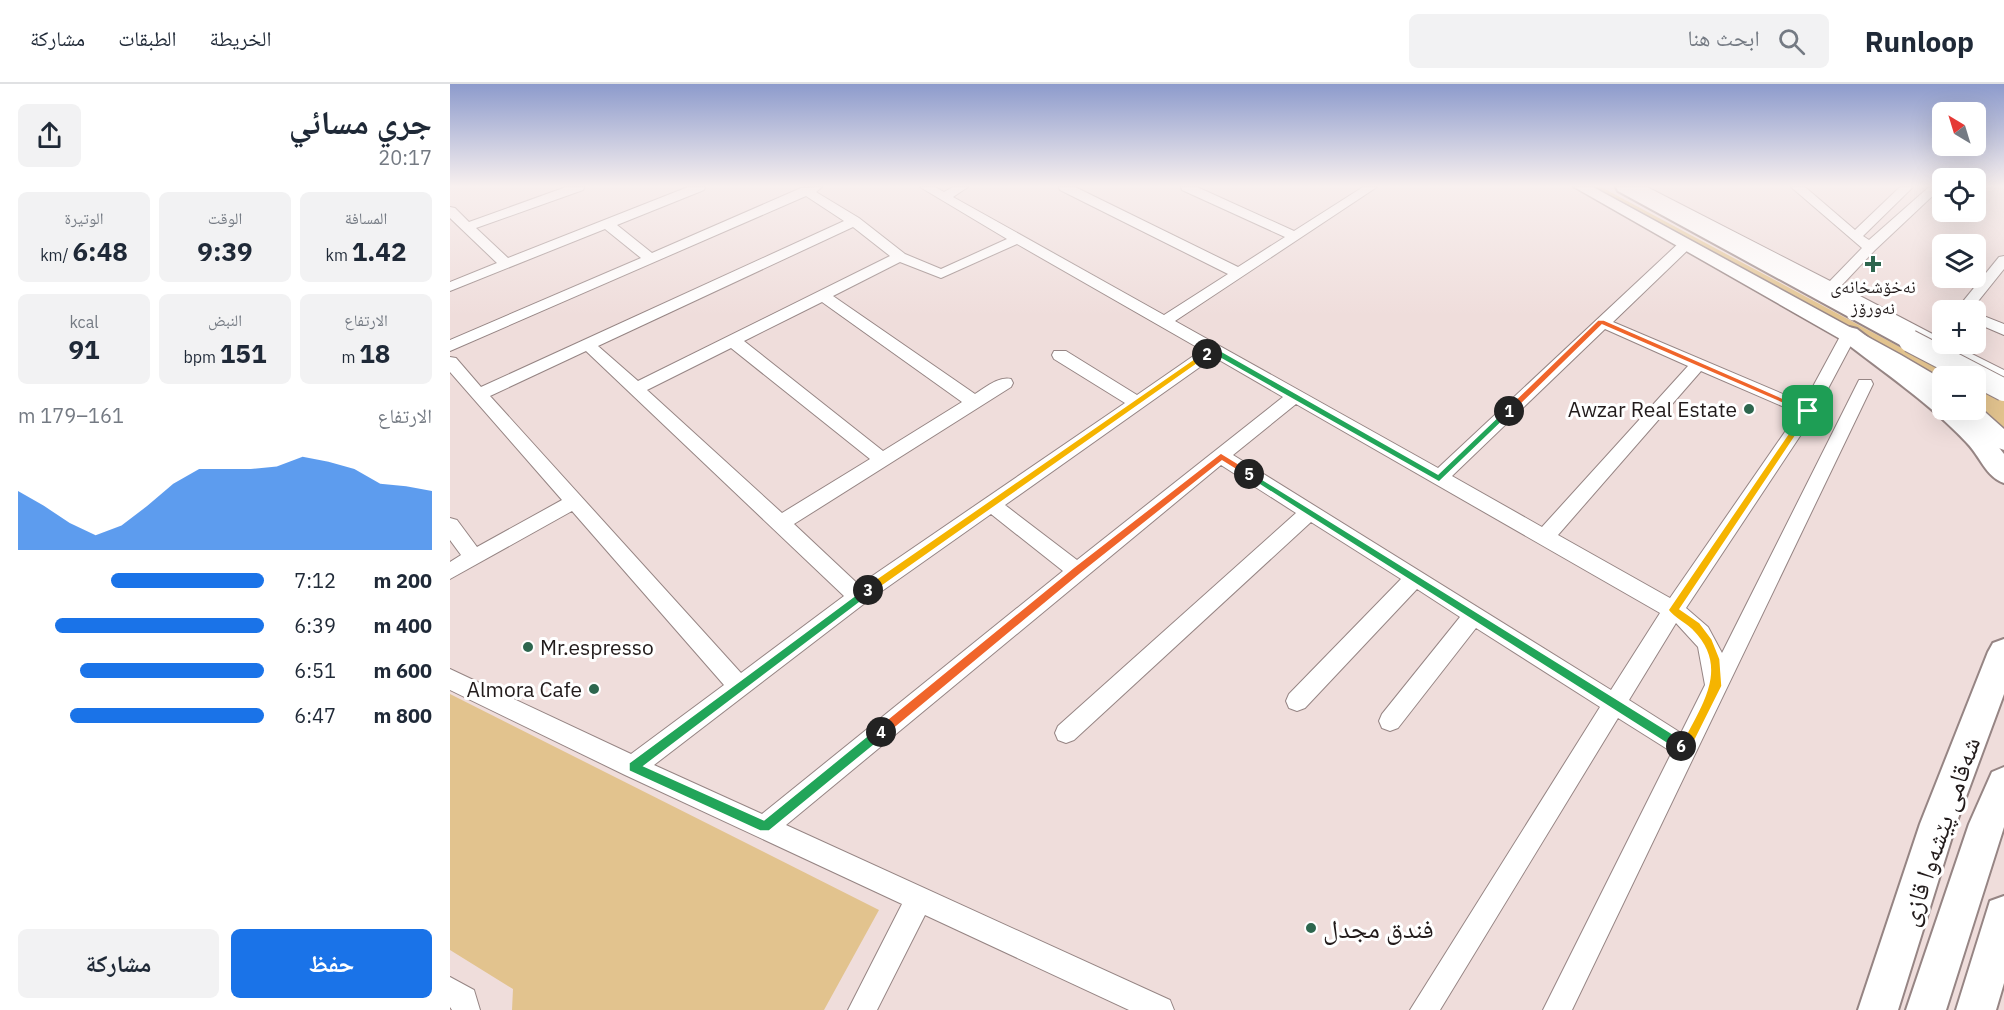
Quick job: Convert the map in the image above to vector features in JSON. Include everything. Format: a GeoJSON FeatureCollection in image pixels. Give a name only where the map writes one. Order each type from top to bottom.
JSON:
{"type":"FeatureCollection","features":[{"type":"Feature","properties":{"kind":"highway"},"geometry":{"type":"LineString","coordinates":[[1713,230],[1929,337],[2004,389]]}},
{"type":"Feature","properties":{"kind":"highway"},"geometry":{"type":"LineString","coordinates":[[1849,334],[1932,398]]}},
{"type":"Feature","properties":{"kind":"highway"},"geometry":{"type":"LineString","coordinates":[[1958,420],[1977,437],[2004,473]]}},
{"type":"Feature","properties":{"kind":"highway","name":"شەقامی پێشەوا قازی"},"geometry":{"type":"LineString","coordinates":[[1878,1010],[1938,824],[2004,652]]}},
{"type":"Feature","properties":{"kind":"highway","name":"شەقامی پێشەوا قازی"},"geometry":{"type":"LineString","coordinates":[[1926,1010],[1987,824],[2004,784]]}},
{"type":"Feature","properties":{"kind":"highway"},"geometry":{"type":"LineString","coordinates":[[1976,1010],[2004,915]]}},
{"type":"Feature","properties":{"kind":"main road"},"geometry":{"type":"LineString","coordinates":[[1661,230],[1932,382]]}},
{"type":"Feature","properties":{"kind":"main road"},"geometry":{"type":"LineString","coordinates":[[1689,230],[1828,307],[1943,366]]}},
{"type":"Feature","properties":{"kind":"main road"},"geometry":{"type":"LineString","coordinates":[[1986,383],[2004,389]]}},
{"type":"Feature","properties":{"kind":"main road"},"geometry":{"type":"LineString","coordinates":[[1981,420],[2004,442]]}},
{"type":"Feature","properties":{"kind":"street"},"geometry":{"type":"LineString","coordinates":[[470,230],[506,264]]}},
{"type":"Feature","properties":{"kind":"street"},"geometry":{"type":"LineString","coordinates":[[450,287],[591,230]]}},
{"type":"Feature","properties":{"kind":"street"},"geometry":{"type":"LineString","coordinates":[[615,230],[650,258]]}},
{"type":"Feature","properties":{"kind":"street"},"geometry":{"type":"LineString","coordinates":[[450,346],[715,230]]}},
{"type":"Feature","properties":{"kind":"street"},"geometry":{"type":"LineString","coordinates":[[480,394],[834,230]]}},
{"type":"Feature","properties":{"kind":"street"},"geometry":{"type":"LineString","coordinates":[[866,230],[900,257],[941,274],[1017,238]]}},
{"type":"Feature","properties":{"kind":"street"},"geometry":{"type":"LineString","coordinates":[[1003,230],[1674,610],[1696,626],[1708,642],[1715,659],[1716,686]]}},
{"type":"Feature","properties":{"kind":"street"},"geometry":{"type":"LineString","coordinates":[[1152,230],[1238,273]]}},
{"type":"Feature","properties":{"kind":"street"},"geometry":{"type":"LineString","coordinates":[[1282,230],[1295,236]]}},
{"type":"Feature","properties":{"kind":"street"},"geometry":{"type":"LineString","coordinates":[[1163,322],[1304,230]]}},
{"type":"Feature","properties":{"kind":"street"},"geometry":{"type":"LineString","coordinates":[[1722,230],[2004,377]]}},
{"type":"Feature","properties":{"kind":"street"},"geometry":{"type":"LineString","coordinates":[[1847,230],[1870,247]]}},
{"type":"Feature","properties":{"kind":"street"},"geometry":{"type":"LineString","coordinates":[[1855,237],[1862,230]]}},
{"type":"Feature","properties":{"kind":"street"},"geometry":{"type":"LineString","coordinates":[[1832,287],[1888,230]]}},
{"type":"Feature","properties":{"kind":"street"},"geometry":{"type":"LineString","coordinates":[[1439,478],[1601,322],[1686,244]]}},
{"type":"Feature","properties":{"kind":"street"},"geometry":{"type":"LineString","coordinates":[[636,389],[900,257]]}},
{"type":"Feature","properties":{"kind":"street"},"geometry":{"type":"LineString","coordinates":[[1971,300],[2004,260]]}},
{"type":"Feature","properties":{"kind":"street"},"geometry":{"type":"LineString","coordinates":[[823,296],[974,402]]}},
{"type":"Feature","properties":{"kind":"street"},"geometry":{"type":"LineString","coordinates":[[1601,322],[1808,411]]}},
{"type":"Feature","properties":{"kind":"street"},"geometry":{"type":"LineString","coordinates":[[1986,322],[2004,330]]}},
{"type":"Feature","properties":{"kind":"street"},"geometry":{"type":"LineString","coordinates":[[1424,1010],[1615,702],[1808,411],[1849,334]]}},
{"type":"Feature","properties":{"kind":"street"},"geometry":{"type":"LineString","coordinates":[[733,340],[882,460]]}},
{"type":"Feature","properties":{"kind":"street"},"geometry":{"type":"LineString","coordinates":[[588,345],[858,597]]}},
{"type":"Feature","properties":{"kind":"street"},"geometry":{"type":"LineString","coordinates":[[633,767],[858,597],[1213,350]]}},
{"type":"Feature","properties":{"kind":"street"},"geometry":{"type":"LineString","coordinates":[[1060,355],[1138,403]]}},
{"type":"Feature","properties":{"kind":"street"},"geometry":{"type":"LineString","coordinates":[[450,362],[740,687]]}},
{"type":"Feature","properties":{"kind":"street"},"geometry":{"type":"LineString","coordinates":[[1544,538],[1699,364]]}},
{"type":"Feature","properties":{"kind":"street"},"geometry":{"type":"LineString","coordinates":[[781,523],[1005,383]]}},
{"type":"Feature","properties":{"kind":"street"},"geometry":{"type":"LineString","coordinates":[[1557,1010],[1865,384]]}},
{"type":"Feature","properties":{"kind":"street"},"geometry":{"type":"LineString","coordinates":[[765,827],[1295,396]]}},
{"type":"Feature","properties":{"kind":"street"},"geometry":{"type":"LineString","coordinates":[[1221,456],[1685,748]]}},
{"type":"Feature","properties":{"kind":"street"},"geometry":{"type":"LineString","coordinates":[[450,571],[575,501]]}},
{"type":"Feature","properties":{"kind":"street"},"geometry":{"type":"LineString","coordinates":[[992,505],[1077,571]]}},
{"type":"Feature","properties":{"kind":"street"},"geometry":{"type":"LineString","coordinates":[[1066,733],[1309,512]]}},
{"type":"Feature","properties":{"kind":"street"},"geometry":{"type":"LineString","coordinates":[[450,525],[473,557]]}},
{"type":"Feature","properties":{"kind":"street"},"geometry":{"type":"LineString","coordinates":[[1297,701],[1414,579]]}},
{"type":"Feature","properties":{"kind":"street"},"geometry":{"type":"LineString","coordinates":[[1390,721],[1474,615]]}},
{"type":"Feature","properties":{"kind":"street"},"geometry":{"type":"LineString","coordinates":[[450,679],[633,767],[1160,1010]]}},
{"type":"Feature","properties":{"kind":"street"},"geometry":{"type":"LineString","coordinates":[[861,1010],[919,899]]}},
{"type":"Feature","properties":{"kind":"shaded area"},"geometry":{"type":"Polygon","coordinates":[[[1670,230],[1682,230],[1935,366],[1932,366],[1932,375],[1670,230]]]}},
{"type":"Feature","properties":{"kind":"shaded area"},"geometry":{"type":"Polygon","coordinates":[[[1986,387],[2004,393],[2004,431],[1986,414],[1986,387]]]}},
{"type":"Feature","properties":{"kind":"shaded area"},"geometry":{"type":"Polygon","coordinates":[[[450,694],[879,910],[824,1010],[512,1010],[513,989],[450,950],[450,694]]]}},
{"type":"Feature","properties":{"kind":"place","name":"نەخۆشخانەی نەورۆز"},"geometry":{"type":"Point","coordinates":[1873,264]}},
{"type":"Feature","properties":{"kind":"place","name":"Awzar Real Estate"},"geometry":{"type":"Point","coordinates":[1749,409]}},
{"type":"Feature","properties":{"kind":"place","name":"Mr.espresso"},"geometry":{"type":"Point","coordinates":[528,647]}},
{"type":"Feature","properties":{"kind":"place","name":"Almora Cafe"},"geometry":{"type":"Point","coordinates":[594,689]}},
{"type":"Feature","properties":{"kind":"place","name":"فندق مجدل"},"geometry":{"type":"Point","coordinates":[1311,928]}},
{"type":"Feature","properties":{"kind":"route"},"geometry":{"type":"LineString","coordinates":[[1601,322],[1808,411],[1674,610],[1696,626],[1708,642],[1715,659],[1716,686],[1685,748],[1221,456],[765,827],[633,767],[858,597],[1213,350],[1439,478],[1601,322]]}}]}
